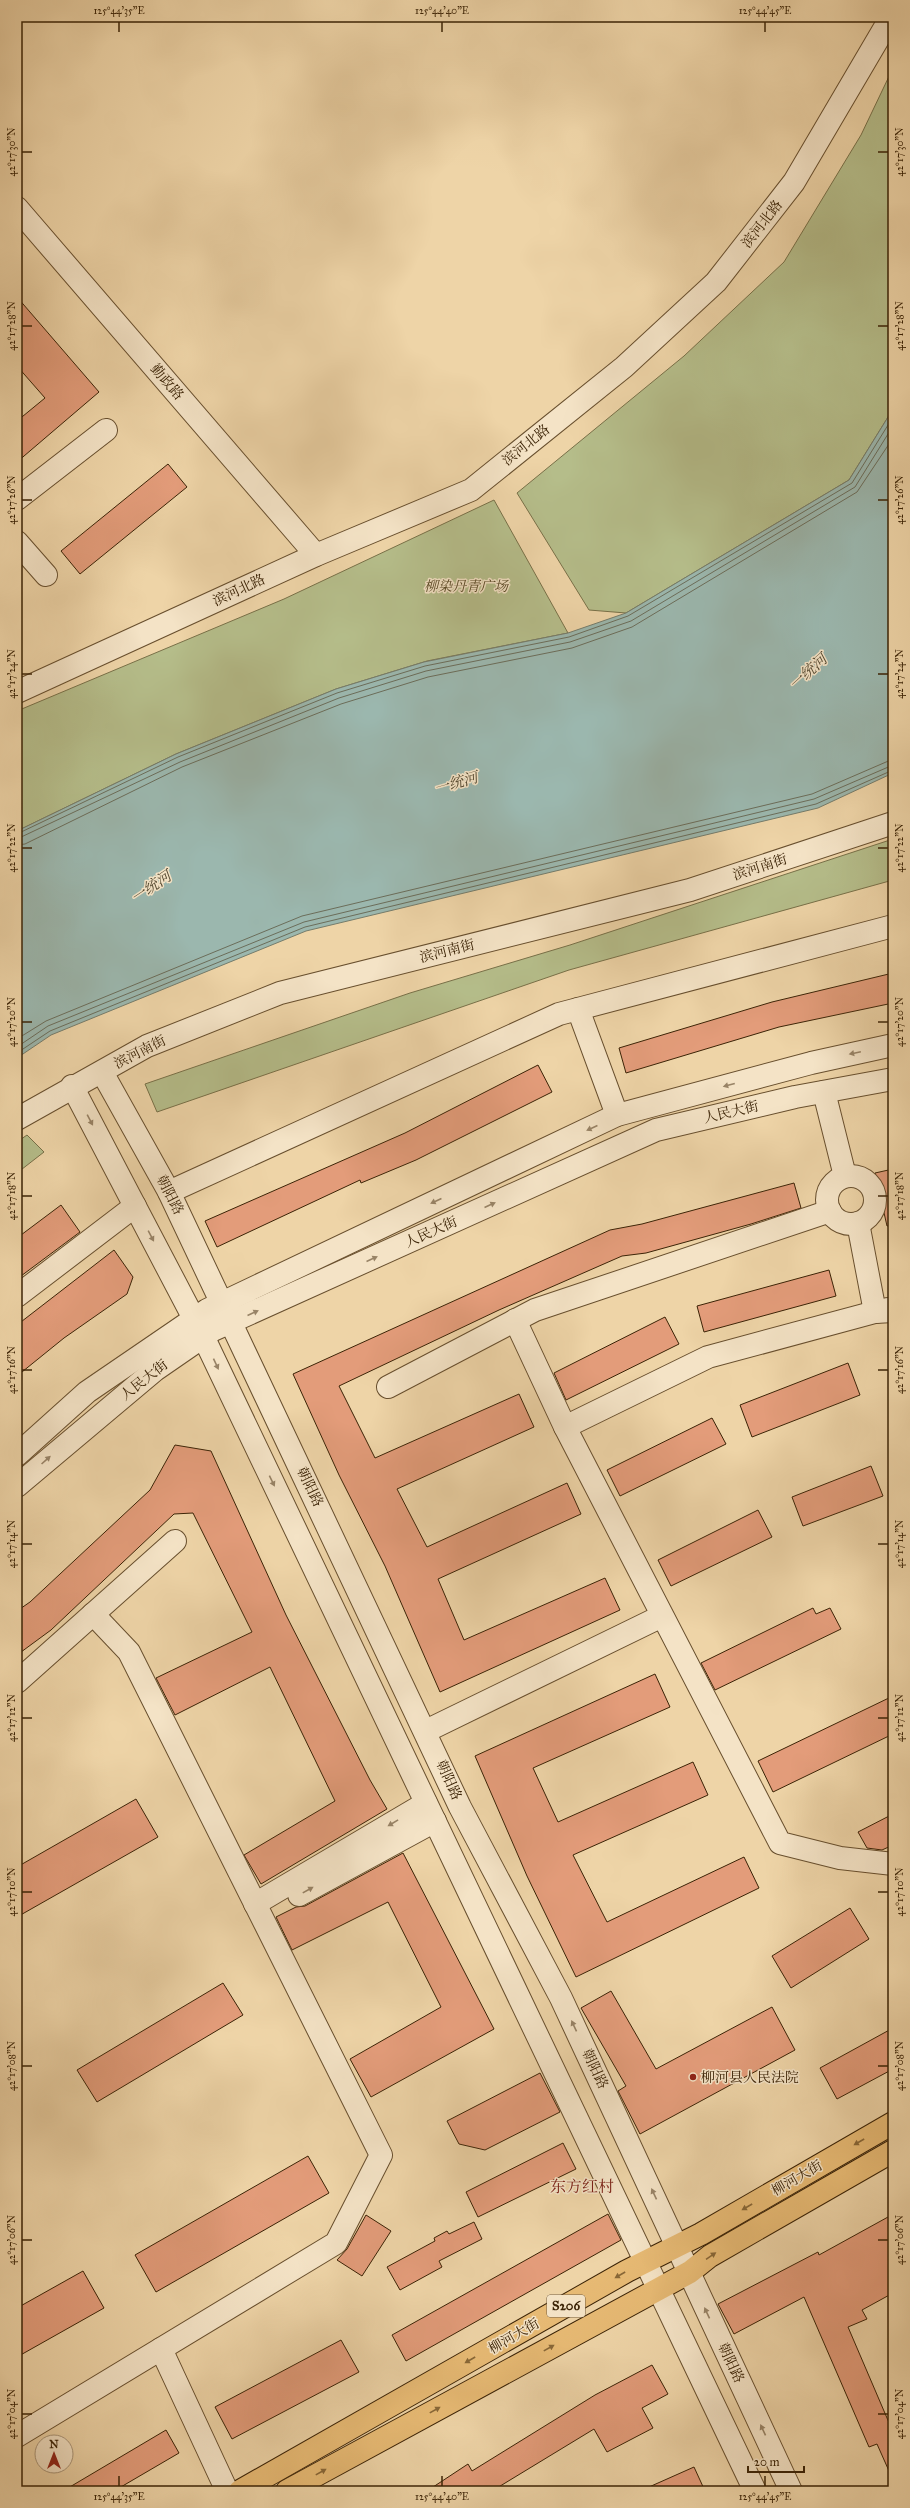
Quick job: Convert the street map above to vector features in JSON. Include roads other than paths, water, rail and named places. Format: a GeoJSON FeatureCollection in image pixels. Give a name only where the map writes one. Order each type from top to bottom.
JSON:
{"type":"FeatureCollection","features":[{"type":"Feature","properties":{"kind":"main road","name":"柳河大街"},"geometry":{"type":"LineString","coordinates":[[240,2491],[627,2271],[646,2263],[677,2244],[701,2234],[893,2123]]}},
{"type":"Feature","properties":{"kind":"main road","name":"柳河大街"},"geometry":{"type":"LineString","coordinates":[[287,2491],[690,2272],[710,2256],[893,2151]]}},
{"type":"Feature","properties":{"kind":"street","name":"滨河北路"},"geometry":{"type":"LineString","coordinates":[[17,692],[316,555],[471,490],[624,367],[716,282],[794,182],[891,17]]}},
{"type":"Feature","properties":{"kind":"street","name":"勤政路"},"geometry":{"type":"LineString","coordinates":[[17,208],[316,555]]}},
{"type":"Feature","properties":{"kind":"street"},"geometry":{"type":"LineString","coordinates":[[17,499],[106,430]]}},
{"type":"Feature","properties":{"kind":"street"},"geometry":{"type":"LineString","coordinates":[[17,542],[46,574]]}},
{"type":"Feature","properties":{"kind":"street","name":"滨河南街"},"geometry":{"type":"LineString","coordinates":[[17,1119],[72,1086],[102,1072],[147,1046],[280,993],[690,890],[893,823]]}},
{"type":"Feature","properties":{"kind":"street"},"geometry":{"type":"LineString","coordinates":[[169,1192],[558,1014],[893,926]]}},
{"type":"Feature","properties":{"kind":"street"},"geometry":{"type":"LineString","coordinates":[[578,1009],[617,1115]]}},
{"type":"Feature","properties":{"kind":"street","name":"人民大街"},"geometry":{"type":"LineString","coordinates":[[17,1486],[155,1370],[222,1303],[617,1115],[811,1063],[893,1045]]}},
{"type":"Feature","properties":{"kind":"street","name":"朝阳路"},"geometry":{"type":"LineString","coordinates":[[102,1072],[169,1192],[426,1731],[460,1807],[561,1998],[791,2491]]}},
{"type":"Feature","properties":{"kind":"street","name":"人民大街"},"geometry":{"type":"LineString","coordinates":[[17,1455],[87,1392],[199,1327],[231,1322],[656,1130],[824,1092],[893,1079]]}},
{"type":"Feature","properties":{"kind":"street"},"geometry":{"type":"LineString","coordinates":[[72,1086],[199,1327],[646,2263],[660,2288],[755,2491]]}},
{"type":"Feature","properties":{"kind":"street"},"geometry":{"type":"LineString","coordinates":[[824,1092],[844,1176]]}},
{"type":"Feature","properties":{"kind":"street"},"geometry":{"type":"LineString","coordinates":[[565,1427],[708,1357],[887,1310],[875,1213],[876,1198],[872,1188],[866,1180],[855,1176],[844,1176],[835,1181],[829,1190],[827,1201],[830,1211],[842,1221],[875,1213]]}},
{"type":"Feature","properties":{"kind":"street"},"geometry":{"type":"LineString","coordinates":[[17,1296],[135,1206]]}},
{"type":"Feature","properties":{"kind":"street"},"geometry":{"type":"LineString","coordinates":[[388,1386],[535,1310],[830,1211]]}},
{"type":"Feature","properties":{"kind":"street"},"geometry":{"type":"LineString","coordinates":[[515,1320],[565,1427],[780,1842],[840,1858],[893,1864]]}},
{"type":"Feature","properties":{"kind":"street"},"geometry":{"type":"LineString","coordinates":[[17,1682],[175,1541]]}},
{"type":"Feature","properties":{"kind":"street"},"geometry":{"type":"LineString","coordinates":[[17,2436],[336,2243],[381,2155],[129,1652],[93,1614]]}},
{"type":"Feature","properties":{"kind":"street"},"geometry":{"type":"LineString","coordinates":[[426,1731],[662,1616]]}},
{"type":"Feature","properties":{"kind":"street"},"geometry":{"type":"LineString","coordinates":[[258,1910],[431,1812]]}},
{"type":"Feature","properties":{"kind":"street"},"geometry":{"type":"LineString","coordinates":[[161,2349],[227,2491]]}},
{"type":"Feature","properties":{"kind":"water","name":"一统河"},"geometry":{"type":"Polygon","coordinates":[[[893,409],[893,773],[818,808],[306,931],[51,1035],[17,1058],[17,831],[176,754],[336,689],[424,662],[568,633],[626,613],[849,480],[893,409]]]}},
{"type":"Feature","properties":{"kind":"place","name":"柳河县人民法院"},"geometry":{"type":"Point","coordinates":[693,2077]}},
{"type":"Feature","properties":{"kind":"district","name":"东方红村"},"geometry":{"type":"Point","coordinates":[582,2186]}},
{"type":"Feature","properties":{"kind":"park label","name":"柳染丹青广场"},"geometry":{"type":"Point","coordinates":[466,586]}}]}
